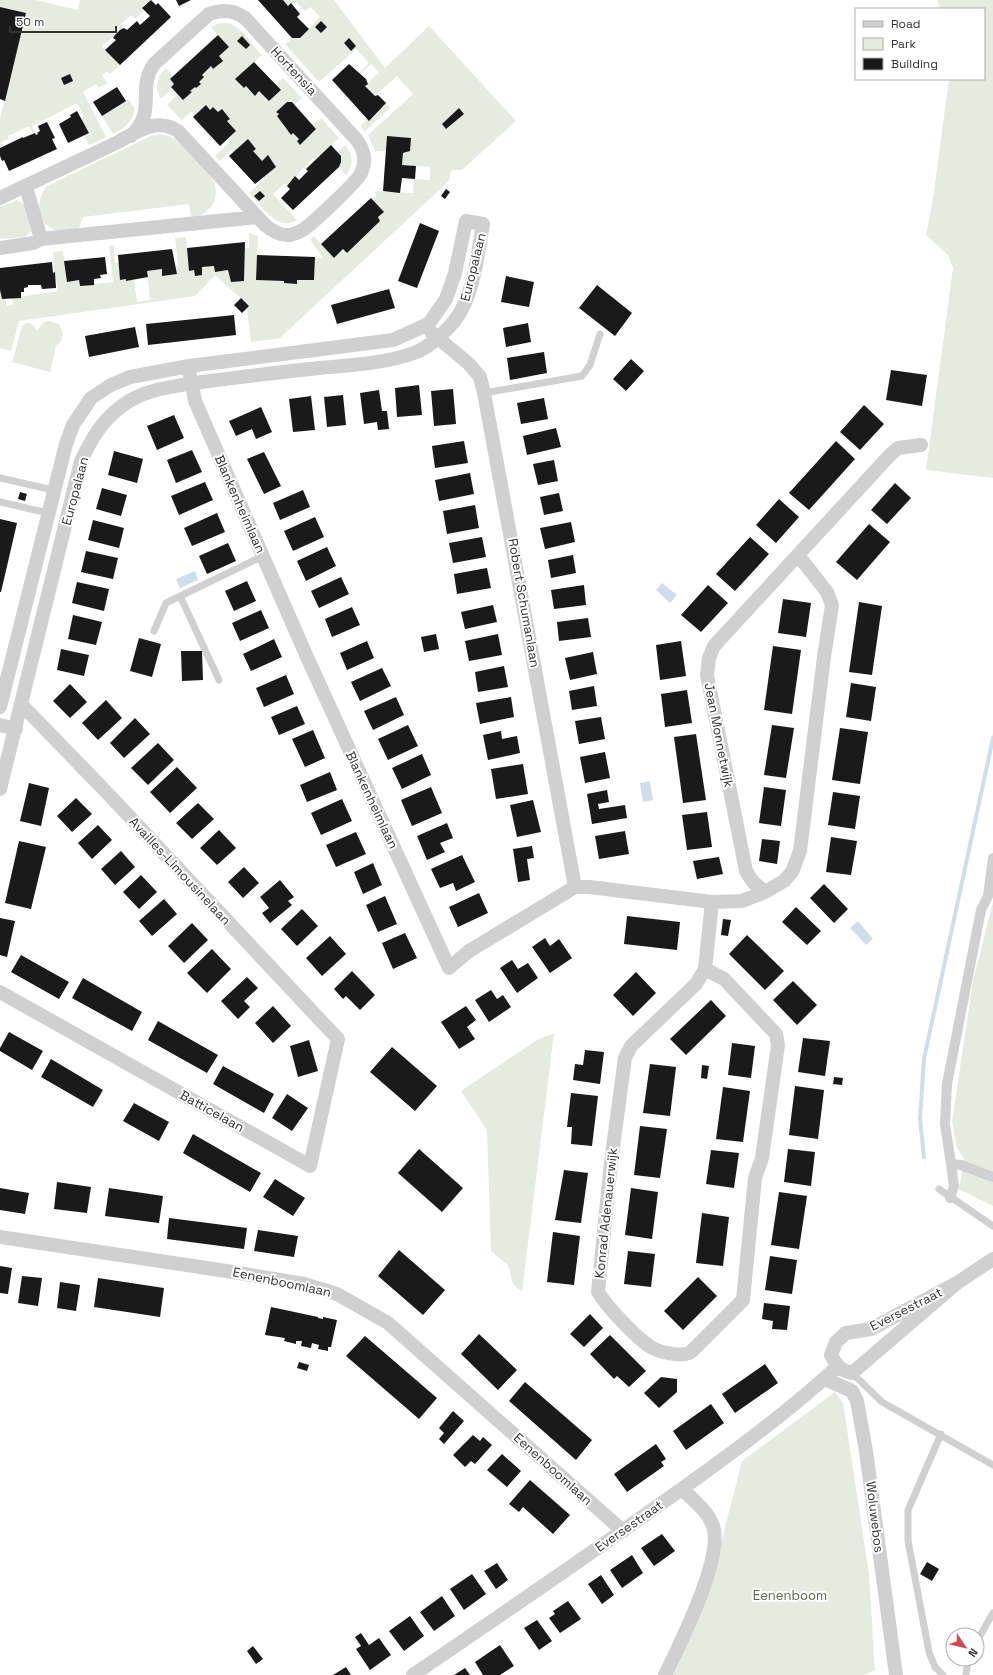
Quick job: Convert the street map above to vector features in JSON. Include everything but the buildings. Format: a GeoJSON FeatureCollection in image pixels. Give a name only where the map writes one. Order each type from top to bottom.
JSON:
{"type":"FeatureCollection","features":[{"type":"Feature","properties":{"kind":"street","name":"Hortensia"},"geometry":{"type":"LineString","coordinates":[[0,198],[130,136],[151,125],[160,124],[173,128],[190,144],[268,228],[278,233],[292,234],[304,230],[358,178],[363,170],[364,160],[362,149],[356,139],[242,16],[227,11],[209,14],[154,64],[149,72],[146,82],[146,112],[139,127],[130,136]]}},
{"type":"Feature","properties":{"kind":"street"},"geometry":{"type":"LineString","coordinates":[[26,186],[41,239]]}},
{"type":"Feature","properties":{"kind":"street"},"geometry":{"type":"LineString","coordinates":[[0,248],[33,243],[41,239],[257,217]]}},
{"type":"Feature","properties":{"kind":"street","name":"Europalaan"},"geometry":{"type":"LineString","coordinates":[[0,707],[53,490],[69,434],[73,424],[91,398],[111,385],[130,377],[189,366],[393,340],[430,322],[446,299],[455,273],[466,221],[483,224],[472,281],[462,309],[446,330],[415,352],[382,362],[257,374],[153,391],[130,400],[113,412],[104,421],[81,461],[16,729],[4,758],[0,789]]}},
{"type":"Feature","properties":{"kind":"street"},"geometry":{"type":"LineString","coordinates":[[424,326],[438,337]]}},
{"type":"Feature","properties":{"kind":"street","name":"Robert Schumanlaan"},"geometry":{"type":"LineString","coordinates":[[438,337],[469,364],[480,377],[484,393],[575,887]]}},
{"type":"Feature","properties":{"kind":"street","name":"Blankenheimlaan"},"geometry":{"type":"LineString","coordinates":[[189,366],[195,401],[307,657],[449,968],[468,950],[575,887]]}},
{"type":"Feature","properties":{"kind":"street","name":"Jean Monnetwijk"},"geometry":{"type":"LineString","coordinates":[[765,892],[753,882],[746,871],[707,675],[709,658],[714,646],[889,456],[898,448],[922,445]]}},
{"type":"Feature","properties":{"kind":"street"},"geometry":{"type":"LineString","coordinates":[[575,887],[589,887],[712,902],[742,902],[765,892],[784,881],[792,872],[800,851],[824,657],[832,606],[826,592],[798,555]]}},
{"type":"Feature","properties":{"kind":"street","name":"Availles-Limousinelaan"},"geometry":{"type":"LineString","coordinates":[[22,705],[112,798],[338,1039]]}},
{"type":"Feature","properties":{"kind":"street"},"geometry":{"type":"LineString","coordinates":[[0,725],[16,729]]}},
{"type":"Feature","properties":{"kind":"street"},"geometry":{"type":"LineString","coordinates":[[950,1198],[954,1186],[945,1124],[947,1084],[981,910],[988,896],[993,858]]}},
{"type":"Feature","properties":{"kind":"street","name":"Konrad Adenauerwijk"},"geometry":{"type":"LineString","coordinates":[[705,969],[724,979],[773,1031],[778,1040],[778,1045],[762,1158],[755,1178],[743,1300],[735,1311],[696,1347],[689,1353],[682,1354],[660,1351],[650,1347],[605,1303],[598,1292],[611,1162],[625,1058],[631,1046],[696,984],[705,969],[712,902]]}},
{"type":"Feature","properties":{"kind":"street"},"geometry":{"type":"LineString","coordinates":[[981,910],[993,906]]}},
{"type":"Feature","properties":{"kind":"street","name":"Batticelaan"},"geometry":{"type":"LineString","coordinates":[[0,992],[310,1166],[338,1039]]}},
{"type":"Feature","properties":{"kind":"street"},"geometry":{"type":"LineString","coordinates":[[951,1164],[993,1177]]}},
{"type":"Feature","properties":{"kind":"street","name":"Eenenboomlaan"},"geometry":{"type":"LineString","coordinates":[[0,1237],[304,1284],[337,1294],[388,1323],[623,1531]]}},
{"type":"Feature","properties":{"kind":"street","name":"Eversestraat"},"geometry":{"type":"LineString","coordinates":[[413,1675],[623,1531],[751,1439],[837,1367],[831,1355],[836,1342],[846,1333],[871,1329],[957,1283],[993,1259]]}},
{"type":"Feature","properties":{"kind":"street","name":"Eversestraat"},"geometry":{"type":"LineString","coordinates":[[852,1373],[957,1283]]}},
{"type":"Feature","properties":{"kind":"street"},"geometry":{"type":"LineString","coordinates":[[837,1367],[840,1370],[852,1373]]}},
{"type":"Feature","properties":{"kind":"street","name":"Woluwebos"},"geometry":{"type":"LineString","coordinates":[[825,1378],[852,1391],[857,1401],[866,1451],[896,1675]]}},
{"type":"Feature","properties":{"kind":"street"},"geometry":{"type":"LineString","coordinates":[[665,1675],[703,1592],[716,1541],[713,1526],[706,1512],[682,1489]]}},
{"type":"Feature","properties":{"kind":"lane"},"geometry":{"type":"LineString","coordinates":[[484,393],[582,376],[590,365],[600,334]]}},
{"type":"Feature","properties":{"kind":"lane"},"geometry":{"type":"LineString","coordinates":[[0,478],[53,490]]}},
{"type":"Feature","properties":{"kind":"lane"},"geometry":{"type":"LineString","coordinates":[[0,502],[48,513]]}},
{"type":"Feature","properties":{"kind":"lane"},"geometry":{"type":"LineString","coordinates":[[154,631],[166,603],[263,556]]}},
{"type":"Feature","properties":{"kind":"lane"},"geometry":{"type":"LineString","coordinates":[[180,596],[219,680]]}},
{"type":"Feature","properties":{"kind":"lane"},"geometry":{"type":"LineString","coordinates":[[939,1189],[950,1198],[993,1226]]}},
{"type":"Feature","properties":{"kind":"lane"},"geometry":{"type":"LineString","coordinates":[[852,1373],[882,1402],[941,1434],[993,1465]]}},
{"type":"Feature","properties":{"kind":"lane"},"geometry":{"type":"LineString","coordinates":[[941,1434],[908,1510],[908,1541],[929,1652],[935,1667],[943,1675]]}},
{"type":"Feature","properties":{"kind":"lane"},"geometry":{"type":"LineString","coordinates":[[985,1627],[993,1613]]}},
{"type":"Feature","properties":{"kind":"green space"},"geometry":{"type":"Polygon","coordinates":[[[0,0],[36,0],[78,10],[80,0],[150,0],[142,7],[144,10],[135,19],[131,15],[121,24],[124,28],[102,46],[120,65],[110,74],[107,71],[102,75],[107,83],[99,88],[96,84],[83,92],[106,137],[89,145],[84,136],[89,133],[81,119],[84,117],[77,103],[32,126],[35,133],[33,134],[29,126],[8,136],[8,139],[2,142],[3,146],[0,148],[0,118],[26,13],[0,7],[0,0]]]}},
{"type":"Feature","properties":{"kind":"green space"},"geometry":{"type":"Polygon","coordinates":[[[283,0],[334,0],[385,68],[429,26],[516,121],[462,170],[451,170],[449,181],[282,336],[282,338],[251,342],[247,307],[249,306],[215,275],[195,296],[19,321],[11,351],[0,348],[0,290],[7,306],[13,305],[12,298],[58,291],[55,273],[53,273],[53,252],[63,251],[67,282],[79,280],[80,286],[113,282],[109,246],[114,245],[115,263],[119,263],[120,279],[134,280],[137,302],[150,300],[147,271],[162,269],[163,276],[177,274],[176,266],[178,266],[175,238],[186,237],[189,271],[194,270],[195,275],[202,275],[202,267],[214,266],[215,272],[228,270],[230,277],[245,248],[249,248],[249,233],[258,236],[256,280],[284,281],[284,283],[296,284],[297,280],[314,280],[315,258],[323,258],[310,239],[314,236],[334,258],[365,236],[376,224],[383,212],[373,200],[377,195],[374,192],[413,193],[414,179],[430,180],[430,167],[402,165],[403,153],[406,153],[407,138],[387,136],[386,151],[375,151],[368,135],[413,94],[397,76],[375,96],[365,86],[379,72],[371,64],[359,75],[358,74],[369,63],[356,49],[319,82],[285,44],[293,38],[300,38],[320,17],[311,7],[305,11],[296,2],[288,6],[283,0]]]}},
{"type":"Feature","properties":{"kind":"green space"},"geometry":{"type":"Polygon","coordinates":[[[938,0],[993,0],[993,478],[926,470],[953,268],[948,255],[926,235],[933,199],[949,80],[985,80],[985,8],[939,8],[938,0]]]}},
{"type":"Feature","properties":{"kind":"green space"},"geometry":{"type":"Polygon","coordinates":[[[220,23],[227,23],[239,29],[262,55],[236,79],[244,88],[246,86],[255,95],[259,91],[269,101],[281,91],[275,85],[283,78],[302,98],[294,105],[292,102],[287,102],[276,111],[279,114],[277,116],[284,124],[282,125],[291,134],[293,133],[299,139],[297,141],[300,144],[316,129],[313,125],[321,118],[339,138],[315,160],[313,158],[287,186],[285,183],[273,194],[297,220],[290,223],[283,223],[270,216],[249,193],[264,179],[262,178],[275,167],[268,156],[262,161],[253,151],[256,148],[248,139],[233,153],[231,150],[220,161],[215,156],[230,142],[228,140],[236,131],[227,121],[230,118],[222,110],[218,112],[213,107],[210,110],[206,106],[195,116],[191,111],[182,120],[167,105],[178,94],[183,100],[192,92],[190,91],[200,84],[199,82],[202,75],[211,66],[213,69],[223,61],[219,56],[229,47],[211,27],[220,23]]]}},
{"type":"Feature","properties":{"kind":"green space"},"geometry":{"type":"Polygon","coordinates":[[[166,68],[173,76],[174,84],[171,87],[172,89],[161,99],[157,87],[160,75],[166,68]]]}},
{"type":"Feature","properties":{"kind":"green space"},"geometry":{"type":"Polygon","coordinates":[[[128,99],[135,109],[132,118],[124,127],[113,134],[102,116],[128,99]]]}},
{"type":"Feature","properties":{"kind":"green space"},"geometry":{"type":"Polygon","coordinates":[[[386,103],[390,108],[365,131],[360,126],[368,119],[369,120],[386,103]]]}},
{"type":"Feature","properties":{"kind":"green space"},"geometry":{"type":"Polygon","coordinates":[[[160,134],[169,136],[176,140],[207,172],[214,182],[216,195],[214,201],[212,206],[203,214],[191,218],[189,204],[83,217],[78,231],[58,231],[49,227],[44,222],[41,217],[39,204],[43,191],[47,186],[151,136],[160,134]]]}},
{"type":"Feature","properties":{"kind":"green space"},"geometry":{"type":"Polygon","coordinates":[[[345,145],[350,152],[352,160],[349,171],[346,175],[339,167],[341,158],[337,152],[345,145]]]}},
{"type":"Feature","properties":{"kind":"green space"},"geometry":{"type":"Polygon","coordinates":[[[17,200],[25,205],[31,231],[25,237],[0,239],[0,207],[17,200]]]}},
{"type":"Feature","properties":{"kind":"green space"},"geometry":{"type":"Polygon","coordinates":[[[49,321],[59,324],[63,334],[61,341],[56,346],[50,372],[12,362],[22,326],[27,323],[32,324],[37,331],[43,323],[49,321]]]}},
{"type":"Feature","properties":{"kind":"green space"},"geometry":{"type":"Polygon","coordinates":[[[993,733],[993,743],[925,1059],[921,1119],[926,1171],[919,1119],[923,1059],[993,733]]]}},
{"type":"Feature","properties":{"kind":"green space"},"geometry":{"type":"Polygon","coordinates":[[[993,902],[993,1206],[959,1189],[964,1159],[957,1148],[952,1122],[973,981],[993,902]]]}},
{"type":"Feature","properties":{"kind":"green space"},"geometry":{"type":"Polygon","coordinates":[[[554,1033],[522,1292],[513,1284],[508,1265],[491,1251],[487,1130],[461,1091],[537,1040],[554,1033]]]}},
{"type":"Feature","properties":{"kind":"green space","name":"Eenenboom"},"geometry":{"type":"Polygon","coordinates":[[[835,1392],[843,1403],[869,1574],[875,1670],[864,1675],[673,1675],[708,1594],[742,1461],[835,1392]]]}},
{"type":"Feature","properties":{"kind":"shaded area"},"geometry":{"type":"Polygon","coordinates":[[[195,571],[198,580],[180,588],[176,579],[195,571]]]}},
{"type":"Feature","properties":{"kind":"shaded area"},"geometry":{"type":"Polygon","coordinates":[[[662,583],[677,595],[670,603],[656,590],[662,583]]]}},
{"type":"Feature","properties":{"kind":"shaded area"},"geometry":{"type":"Polygon","coordinates":[[[650,781],[653,800],[643,802],[640,783],[650,781]]]}},
{"type":"Feature","properties":{"kind":"shaded area"},"geometry":{"type":"Polygon","coordinates":[[[858,921],[873,939],[866,945],[850,928],[858,921]]]}},
{"type":"Feature","properties":{"kind":"waterway"},"geometry":{"type":"LineString","coordinates":[[924,1157],[920,1119],[924,1059],[993,738]]}}]}
